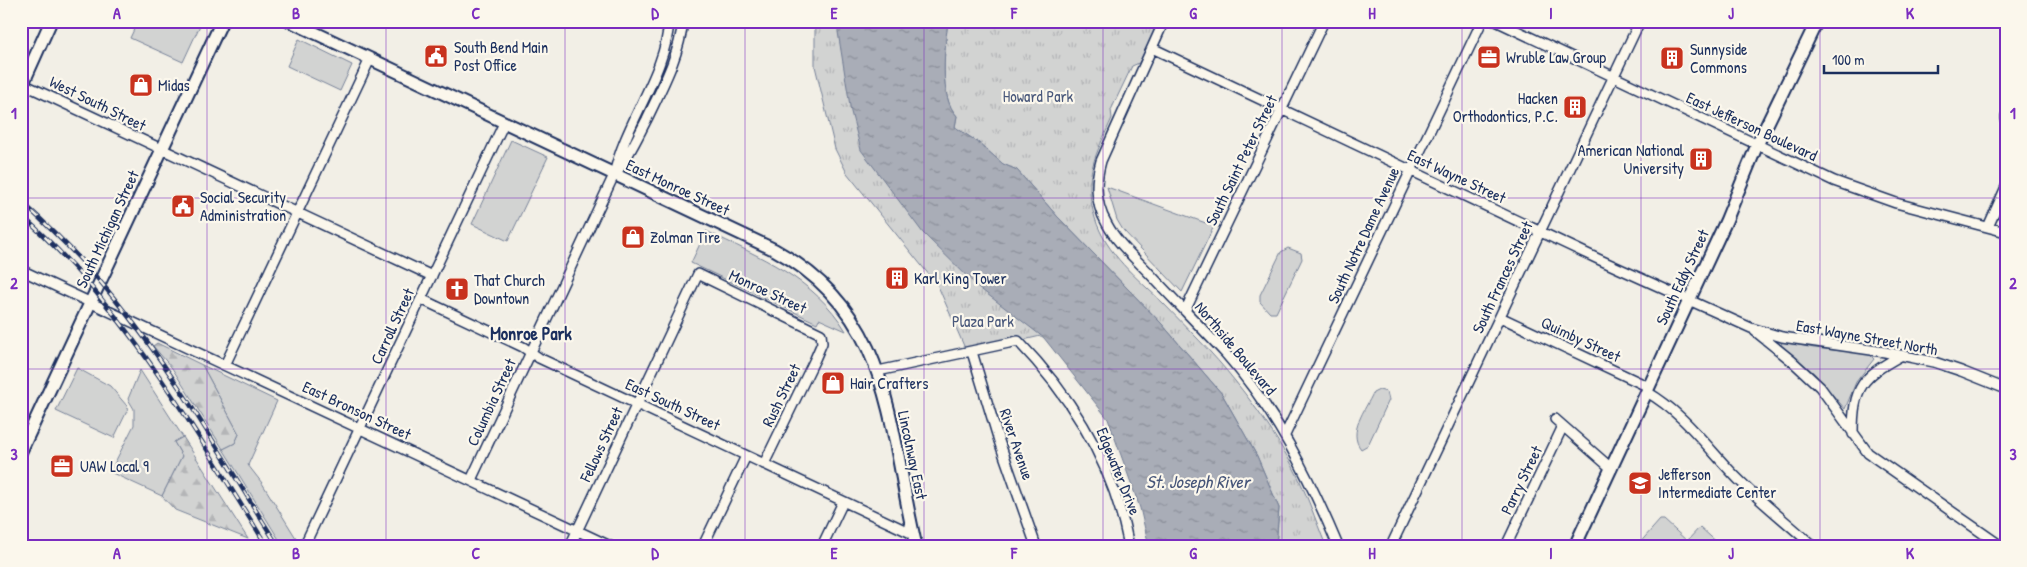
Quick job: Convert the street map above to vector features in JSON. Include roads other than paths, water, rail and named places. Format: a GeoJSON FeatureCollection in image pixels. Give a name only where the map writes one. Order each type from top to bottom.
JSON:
{"type":"FeatureCollection","features":[{"type":"Feature","properties":{"kind":"main road"},"geometry":{"type":"LineString","coordinates":[[22,85],[51,21]]}},
{"type":"Feature","properties":{"kind":"main road","name":"South Michigan Street"},"geometry":{"type":"LineString","coordinates":[[21,451],[222,21]]}},
{"type":"Feature","properties":{"kind":"main road","name":"East Monroe Street"},"geometry":{"type":"LineString","coordinates":[[290,21],[775,250],[804,268],[827,287],[848,313],[866,343],[878,371]]}},
{"type":"Feature","properties":{"kind":"main road","name":"South Eddy Street"},"geometry":{"type":"LineString","coordinates":[[1575,546],[1726,221],[1757,145],[1817,21]]}},
{"type":"Feature","properties":{"kind":"main road","name":"Lincolnway East"},"geometry":{"type":"LineString","coordinates":[[878,371],[915,540]]}},
{"type":"Feature","properties":{"kind":"street","name":"Columbia Street"},"geometry":{"type":"LineString","coordinates":[[471,480],[614,175],[618,155],[662,58],[668,37],[669,21]]}},
{"type":"Feature","properties":{"kind":"street","name":"Columbia Street"},"geometry":{"type":"LineString","coordinates":[[614,175],[627,159],[671,68],[679,46],[683,21]]}},
{"type":"Feature","properties":{"kind":"street"},"geometry":{"type":"LineString","coordinates":[[1152,48],[1164,21]]}},
{"type":"Feature","properties":{"kind":"street","name":"South Saint Peter Street"},"geometry":{"type":"LineString","coordinates":[[1185,311],[1324,21]]}},
{"type":"Feature","properties":{"kind":"street","name":"South Notre Dame Avenue"},"geometry":{"type":"LineString","coordinates":[[1285,435],[1482,21]]}},
{"type":"Feature","properties":{"kind":"street","name":"East Jefferson Boulevard"},"geometry":{"type":"LineString","coordinates":[[1496,21],[1815,173],[1852,188],[1920,210],[2006,232]]}},
{"type":"Feature","properties":{"kind":"street","name":"South Frances Street"},"geometry":{"type":"LineString","coordinates":[[1391,546],[1640,21]]}},
{"type":"Feature","properties":{"kind":"street","name":"East Wayne Street"},"geometry":{"type":"LineString","coordinates":[[1152,48],[1540,232],[1688,301],[1751,328]]}},
{"type":"Feature","properties":{"kind":"street","name":"Northside Boulevard"},"geometry":{"type":"LineString","coordinates":[[1152,48],[1101,161],[1097,183],[1101,213],[1118,241],[1226,354],[1245,378],[1285,435],[1307,476],[1338,546]]}},
{"type":"Feature","properties":{"kind":"street"},"geometry":{"type":"LineString","coordinates":[[226,366],[370,59]]}},
{"type":"Feature","properties":{"kind":"street","name":"West South Street"},"geometry":{"type":"LineString","coordinates":[[22,85],[161,150]]}},
{"type":"Feature","properties":{"kind":"street","name":"Carroll Street"},"geometry":{"type":"LineString","coordinates":[[306,542],[504,123]]}},
{"type":"Feature","properties":{"kind":"street"},"geometry":{"type":"LineString","coordinates":[[161,150],[432,276]]}},
{"type":"Feature","properties":{"kind":"street"},"geometry":{"type":"LineString","coordinates":[[1988,227],[2006,187]]}},
{"type":"Feature","properties":{"kind":"street","name":"East Bronson Street"},"geometry":{"type":"LineString","coordinates":[[21,270],[610,546]]}},
{"type":"Feature","properties":{"kind":"street","name":"Monroe Street"},"geometry":{"type":"LineString","coordinates":[[698,274],[818,331],[822,338]]}},
{"type":"Feature","properties":{"kind":"street","name":"Fellows Street"},"geometry":{"type":"LineString","coordinates":[[570,546],[698,274]]}},
{"type":"Feature","properties":{"kind":"street","name":"East South Street"},"geometry":{"type":"LineString","coordinates":[[421,299],[843,502],[915,540]]}},
{"type":"Feature","properties":{"kind":"street","name":"Quimby Street"},"geometry":{"type":"LineString","coordinates":[[1500,317],[1648,390],[1676,413],[1739,480],[1813,546]]}},
{"type":"Feature","properties":{"kind":"street"},"geometry":{"type":"LineString","coordinates":[[1751,328],[1799,367],[1820,387],[1860,444],[1878,461],[2000,546]]}},
{"type":"Feature","properties":{"kind":"street","name":"East Wayne Street North"},"geometry":{"type":"LineString","coordinates":[[1751,328],[1782,337],[1902,355],[1961,371],[2006,389]]}},
{"type":"Feature","properties":{"kind":"street","name":"Rush Street"},"geometry":{"type":"LineString","coordinates":[[764,464],[815,359],[822,343],[822,338]]}},
{"type":"Feature","properties":{"kind":"street","name":"Edgewater Drive"},"geometry":{"type":"LineString","coordinates":[[972,352],[1018,341],[1064,394],[1090,434],[1114,492],[1129,546]]}},
{"type":"Feature","properties":{"kind":"street"},"geometry":{"type":"LineString","coordinates":[[878,371],[972,352]]}},
{"type":"Feature","properties":{"kind":"street","name":"River Avenue"},"geometry":{"type":"LineString","coordinates":[[972,352],[999,441],[1036,546]]}},
{"type":"Feature","properties":{"kind":"street"},"geometry":{"type":"LineString","coordinates":[[1853,434],[1853,411],[1859,389],[1870,375],[1902,355]]}},
{"type":"Feature","properties":{"kind":"street"},"geometry":{"type":"LineString","coordinates":[[1554,419],[1612,469]]}},
{"type":"Feature","properties":{"kind":"street","name":"Parry Street"},"geometry":{"type":"LineString","coordinates":[[1506,546],[1562,426]]}},
{"type":"Feature","properties":{"kind":"street"},"geometry":{"type":"LineString","coordinates":[[704,546],[746,456]]}},
{"type":"Feature","properties":{"kind":"street"},"geometry":{"type":"LineString","coordinates":[[822,546],[843,502]]}},
{"type":"Feature","properties":{"kind":"water","name":"St. Joseph River"},"geometry":{"type":"Polygon","coordinates":[[[838,21],[948,21],[944,71],[947,97],[957,116],[955,127],[979,143],[1003,164],[1017,170],[1057,216],[1161,323],[1222,394],[1257,456],[1279,508],[1276,546],[1149,546],[1140,508],[1108,419],[1044,338],[978,287],[923,233],[861,150],[851,112],[838,32],[838,21]]]}},
{"type":"Feature","properties":{"kind":"railway"},"geometry":{"type":"LineString","coordinates":[[21,201],[80,259],[136,326],[179,387],[278,546]]}},
{"type":"Feature","properties":{"kind":"railway"},"geometry":{"type":"LineString","coordinates":[[21,215],[59,251],[125,329],[156,371],[267,546]]}},
{"type":"Feature","properties":{"kind":"place","name":"South Bend Main Post Office"},"geometry":{"type":"Point","coordinates":[436,56]}},
{"type":"Feature","properties":{"kind":"place","name":"Wruble Law Group"},"geometry":{"type":"Point","coordinates":[1489,57]}},
{"type":"Feature","properties":{"kind":"place","name":"Sunnyside Commons"},"geometry":{"type":"Point","coordinates":[1672,58]}},
{"type":"Feature","properties":{"kind":"place","name":"Midas"},"geometry":{"type":"Point","coordinates":[141,85]}},
{"type":"Feature","properties":{"kind":"place","name":"Hacken Orthodontics, P.C."},"geometry":{"type":"Point","coordinates":[1575,107]}},
{"type":"Feature","properties":{"kind":"place","name":"American National University"},"geometry":{"type":"Point","coordinates":[1701,159]}},
{"type":"Feature","properties":{"kind":"place","name":"Social Security Administration"},"geometry":{"type":"Point","coordinates":[183,206]}},
{"type":"Feature","properties":{"kind":"place","name":"Zolman Tire"},"geometry":{"type":"Point","coordinates":[633,237]}},
{"type":"Feature","properties":{"kind":"place","name":"Karl King Tower"},"geometry":{"type":"Point","coordinates":[897,278]}},
{"type":"Feature","properties":{"kind":"place","name":"That Church Downtown"},"geometry":{"type":"Point","coordinates":[457,289]}},
{"type":"Feature","properties":{"kind":"place","name":"Hair Crafters"},"geometry":{"type":"Point","coordinates":[833,383]}},
{"type":"Feature","properties":{"kind":"place","name":"UAW Local 9"},"geometry":{"type":"Point","coordinates":[62,466]}},
{"type":"Feature","properties":{"kind":"place","name":"Jefferson Intermediate Center"},"geometry":{"type":"Point","coordinates":[1640,483]}},
{"type":"Feature","properties":{"kind":"district","name":"Monroe Park"},"geometry":{"type":"Point","coordinates":[531,333]}},
{"type":"Feature","properties":{"kind":"park label","name":"Howard Park"},"geometry":{"type":"Point","coordinates":[1038,96]}},
{"type":"Feature","properties":{"kind":"park label","name":"Plaza Park"},"geometry":{"type":"Point","coordinates":[983,321]}}]}
